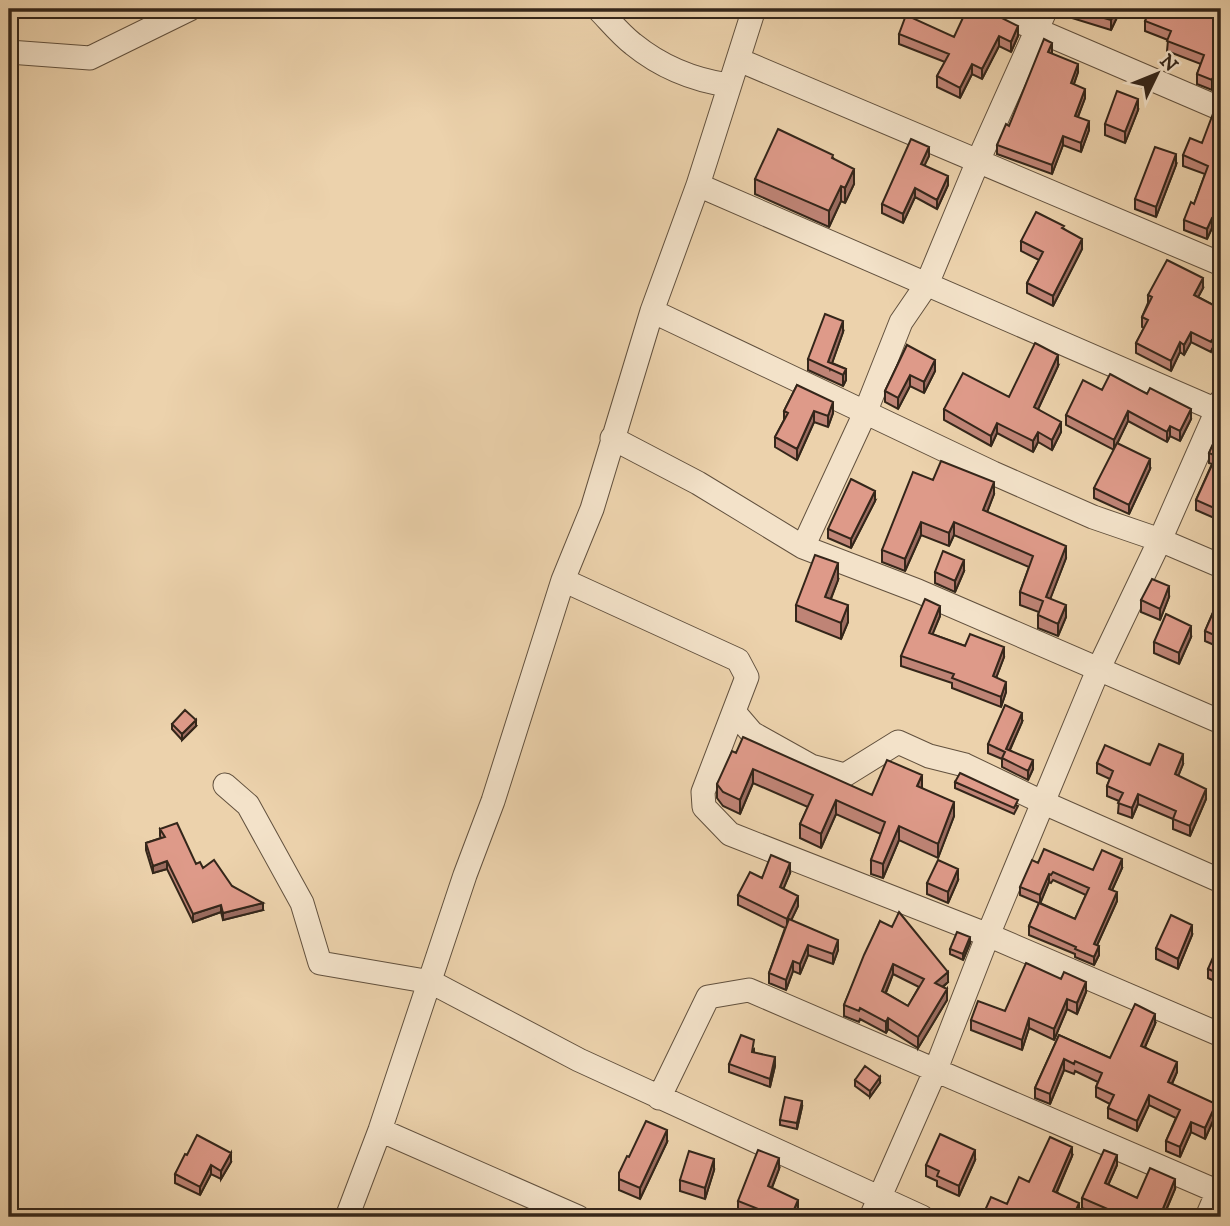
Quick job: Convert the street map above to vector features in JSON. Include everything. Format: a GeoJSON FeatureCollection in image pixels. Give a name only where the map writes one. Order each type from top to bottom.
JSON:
{"type":"FeatureCollection","features":[{"type":"Feature","properties":{"kind":"street"},"geometry":{"type":"LineString","coordinates":[[9,52],[90,58],[190,9]]}},
{"type":"Feature","properties":{"kind":"street"},"geometry":{"type":"LineString","coordinates":[[598,9],[632,44],[664,64],[702,81],[729,85]]}},
{"type":"Feature","properties":{"kind":"street"},"geometry":{"type":"LineString","coordinates":[[347,1217],[380,1130],[465,876],[493,801],[563,580],[592,509],[652,311],[698,185],[754,9]]}},
{"type":"Feature","properties":{"kind":"street"},"geometry":{"type":"LineString","coordinates":[[994,9],[1221,109]]}},
{"type":"Feature","properties":{"kind":"street"},"geometry":{"type":"LineString","coordinates":[[803,547],[865,413],[901,322],[927,284],[1046,9]]}},
{"type":"Feature","properties":{"kind":"street"},"geometry":{"type":"LineString","coordinates":[[739,60],[1221,264]]}},
{"type":"Feature","properties":{"kind":"street"},"geometry":{"type":"LineString","coordinates":[[698,185],[1220,407],[1098,670],[1042,802],[936,1069],[875,1208]]}},
{"type":"Feature","properties":{"kind":"street"},"geometry":{"type":"LineString","coordinates":[[652,311],[865,413],[1093,517],[1160,540],[1221,566]]}},
{"type":"Feature","properties":{"kind":"street"},"geometry":{"type":"LineString","coordinates":[[612,438],[698,483],[803,547],[919,591],[1221,722]]}},
{"type":"Feature","properties":{"kind":"street"},"geometry":{"type":"LineString","coordinates":[[563,580],[738,660],[747,677],[704,792],[704,807],[730,834],[988,935],[1221,1035]]}},
{"type":"Feature","properties":{"kind":"street"},"geometry":{"type":"LineString","coordinates":[[734,712],[752,733],[811,766],[845,775],[898,742],[929,756],[965,765],[1221,881]]}},
{"type":"Feature","properties":{"kind":"street"},"geometry":{"type":"LineString","coordinates":[[225,785],[248,805],[302,903],[320,963],[430,982],[875,1208],[922,1217]]}},
{"type":"Feature","properties":{"kind":"street"},"geometry":{"type":"LineString","coordinates":[[659,1098],[708,997],[748,990],[1220,1190],[1207,1217]]}},
{"type":"Feature","properties":{"kind":"street"},"geometry":{"type":"LineString","coordinates":[[380,1130],[578,1217]]}},
{"type":"Feature","properties":{"kind":"building"},"geometry":{"type":"Polygon","coordinates":[[[967,9],[984,9],[1018,26],[1011,42],[999,36],[982,69],[972,64],[960,88],[937,76],[949,54],[899,34],[906,15],[954,37],[967,9]]]}},
{"type":"Feature","properties":{"kind":"building"},"geometry":{"type":"Polygon","coordinates":[[[1073,9],[1116,9],[1111,20],[1073,9]]]}},
{"type":"Feature","properties":{"kind":"building"},"geometry":{"type":"Polygon","coordinates":[[[1150,9],[1189,9],[1221,21],[1221,55],[1212,80],[1197,74],[1204,55],[1167,41],[1171,31],[1145,21],[1150,9]]]}},
{"type":"Feature","properties":{"kind":"building"},"geometry":{"type":"Polygon","coordinates":[[[1044,39],[1052,43],[1048,52],[1078,64],[1071,83],[1085,89],[1075,116],[1089,121],[1081,143],[1063,136],[1052,165],[997,145],[1006,124],[1009,126],[1044,39]]]}},
{"type":"Feature","properties":{"kind":"building"},"geometry":{"type":"Polygon","coordinates":[[[1117,91],[1138,99],[1125,132],[1105,124],[1117,91]]]}},
{"type":"Feature","properties":{"kind":"building"},"geometry":{"type":"Polygon","coordinates":[[[1214,111],[1221,112],[1221,221],[1212,218],[1207,229],[1184,220],[1191,202],[1194,204],[1208,166],[1183,155],[1190,138],[1202,143],[1214,111]]]}},
{"type":"Feature","properties":{"kind":"building"},"geometry":{"type":"Polygon","coordinates":[[[778,129],[833,155],[832,158],[854,169],[845,188],[841,186],[829,211],[755,179],[778,129]]]}},
{"type":"Feature","properties":{"kind":"building"},"geometry":{"type":"Polygon","coordinates":[[[911,139],[929,147],[921,164],[948,176],[937,200],[915,188],[903,214],[882,204],[911,139]]]}},
{"type":"Feature","properties":{"kind":"building"},"geometry":{"type":"Polygon","coordinates":[[[1155,147],[1176,154],[1156,207],[1135,199],[1155,147]]]}},
{"type":"Feature","properties":{"kind":"building"},"geometry":{"type":"Polygon","coordinates":[[[1036,212],[1082,239],[1053,296],[1027,283],[1043,252],[1021,241],[1036,212]]]}},
{"type":"Feature","properties":{"kind":"building"},"geometry":{"type":"Polygon","coordinates":[[[1167,260],[1203,278],[1194,295],[1221,309],[1221,335],[1217,342],[1211,342],[1191,332],[1184,345],[1180,342],[1171,361],[1136,343],[1148,320],[1142,317],[1152,297],[1148,295],[1167,260]]]}},
{"type":"Feature","properties":{"kind":"building"},"geometry":{"type":"Polygon","coordinates":[[[825,314],[843,321],[828,362],[846,369],[843,375],[808,359],[825,314]]]}},
{"type":"Feature","properties":{"kind":"building"},"geometry":{"type":"Polygon","coordinates":[[[1035,343],[1058,355],[1034,407],[1061,422],[1052,440],[1038,432],[1033,441],[997,423],[991,436],[944,409],[963,373],[1009,397],[1035,343]]]}},
{"type":"Feature","properties":{"kind":"building"},"geometry":{"type":"Polygon","coordinates":[[[907,345],[935,360],[924,382],[910,375],[898,398],[885,391],[907,345]]]}},
{"type":"Feature","properties":{"kind":"building"},"geometry":{"type":"Polygon","coordinates":[[[1110,374],[1147,394],[1150,388],[1191,409],[1180,431],[1170,426],[1167,432],[1128,411],[1114,440],[1066,415],[1083,380],[1102,390],[1110,374]]]}},
{"type":"Feature","properties":{"kind":"building"},"geometry":{"type":"Polygon","coordinates":[[[797,385],[833,402],[828,416],[814,411],[797,449],[775,437],[788,413],[784,411],[797,385]]]}},
{"type":"Feature","properties":{"kind":"building"},"geometry":{"type":"Polygon","coordinates":[[[1220,428],[1221,511],[1196,500],[1216,456],[1209,453],[1220,428]]]}},
{"type":"Feature","properties":{"kind":"building"},"geometry":{"type":"Polygon","coordinates":[[[1117,443],[1150,459],[1129,505],[1094,488],[1117,443]]]}},
{"type":"Feature","properties":{"kind":"building"},"geometry":{"type":"Polygon","coordinates":[[[941,461],[994,482],[983,510],[1066,546],[1046,597],[1066,605],[1058,624],[1038,615],[1043,601],[1020,592],[1033,556],[954,522],[949,533],[921,522],[905,559],[882,550],[913,472],[933,480],[941,461]]]}},
{"type":"Feature","properties":{"kind":"building"},"geometry":{"type":"Polygon","coordinates":[[[851,479],[875,491],[851,539],[828,529],[851,479]]]}},
{"type":"Feature","properties":{"kind":"building"},"geometry":{"type":"Polygon","coordinates":[[[943,551],[964,560],[955,581],[935,572],[943,551]]]}},
{"type":"Feature","properties":{"kind":"building"},"geometry":{"type":"Polygon","coordinates":[[[815,555],[838,563],[825,597],[848,605],[841,623],[796,605],[815,555]]]}},
{"type":"Feature","properties":{"kind":"building"},"geometry":{"type":"Polygon","coordinates":[[[1152,579],[1169,586],[1160,609],[1141,600],[1152,579]]]}},
{"type":"Feature","properties":{"kind":"building"},"geometry":{"type":"Polygon","coordinates":[[[1221,594],[1221,638],[1205,631],[1221,594]]]}},
{"type":"Feature","properties":{"kind":"building"},"geometry":{"type":"Polygon","coordinates":[[[925,599],[940,606],[929,633],[965,646],[970,634],[1004,647],[993,676],[1006,682],[1001,697],[952,678],[954,674],[901,656],[925,599]]]}},
{"type":"Feature","properties":{"kind":"building"},"geometry":{"type":"Polygon","coordinates":[[[1166,614],[1191,626],[1179,653],[1154,642],[1166,614]]]}},
{"type":"Feature","properties":{"kind":"building"},"geometry":{"type":"Polygon","coordinates":[[[1005,705],[1022,713],[1006,749],[1033,760],[1028,771],[1002,758],[1005,752],[988,744],[1005,705]]]}},
{"type":"Feature","properties":{"kind":"building"},"geometry":{"type":"Polygon","coordinates":[[[185,710],[196,720],[182,734],[172,724],[185,710]]]}},
{"type":"Feature","properties":{"kind":"building"},"geometry":{"type":"Polygon","coordinates":[[[743,737],[872,795],[887,760],[922,775],[917,786],[954,802],[938,844],[899,826],[883,864],[871,860],[885,822],[836,800],[821,834],[800,824],[813,795],[753,769],[740,800],[723,792],[717,784],[732,751],[736,753],[743,737]]]}},
{"type":"Feature","properties":{"kind":"building"},"geometry":{"type":"Polygon","coordinates":[[[1159,744],[1183,754],[1175,774],[1206,789],[1190,826],[1173,819],[1176,811],[1138,794],[1132,808],[1118,803],[1123,793],[1107,786],[1113,771],[1097,763],[1105,745],[1150,765],[1159,744]]]}},
{"type":"Feature","properties":{"kind":"building"},"geometry":{"type":"Polygon","coordinates":[[[960,773],[1018,800],[1014,808],[955,782],[960,773]]]}},
{"type":"Feature","properties":{"kind":"building"},"geometry":{"type":"Polygon","coordinates":[[[177,823],[196,864],[200,862],[203,868],[214,860],[232,886],[263,903],[223,913],[221,905],[193,914],[167,861],[153,866],[146,843],[165,837],[160,829],[177,823]]]}},
{"type":"Feature","properties":{"kind":"building"},"geometry":{"type":"Polygon","coordinates":[[[1044,849],[1093,870],[1102,850],[1122,859],[1109,889],[1117,892],[1094,944],[1099,946],[1094,957],[1029,926],[1039,903],[1075,919],[1089,888],[1053,872],[1049,874],[1040,895],[1020,887],[1032,860],[1038,863],[1044,849]]]}},
{"type":"Feature","properties":{"kind":"building"},"geometry":{"type":"Polygon","coordinates":[[[771,855],[790,863],[780,887],[798,896],[787,919],[738,895],[750,872],[762,878],[771,855]]]}},
{"type":"Feature","properties":{"kind":"building"},"geometry":{"type":"Polygon","coordinates":[[[938,860],[958,869],[948,892],[927,883],[938,860]]]}},
{"type":"Feature","properties":{"kind":"building"},"geometry":{"type":"Polygon","coordinates":[[[899,912],[948,972],[935,983],[947,989],[918,1037],[888,1018],[886,1022],[860,1008],[859,1011],[844,1005],[880,921],[892,927],[899,912]],[[893,964],[882,991],[908,1006],[924,979],[893,964]]]}},
{"type":"Feature","properties":{"kind":"building"},"geometry":{"type":"Polygon","coordinates":[[[1171,915],[1192,925],[1178,959],[1156,948],[1171,915]]]}},
{"type":"Feature","properties":{"kind":"building"},"geometry":{"type":"Polygon","coordinates":[[[789,919],[838,940],[833,954],[808,945],[800,964],[793,961],[786,980],[769,973],[789,919]]]}},
{"type":"Feature","properties":{"kind":"building"},"geometry":{"type":"Polygon","coordinates":[[[957,932],[970,937],[963,954],[950,949],[957,932]]]}},
{"type":"Feature","properties":{"kind":"building"},"geometry":{"type":"Polygon","coordinates":[[[1217,948],[1221,950],[1221,975],[1208,969],[1217,948]]]}},
{"type":"Feature","properties":{"kind":"building"},"geometry":{"type":"Polygon","coordinates":[[[1026,963],[1061,979],[1064,972],[1086,982],[1077,1003],[1067,999],[1054,1029],[1029,1018],[1022,1040],[971,1020],[978,1001],[1005,1011],[1026,963]]]}},
{"type":"Feature","properties":{"kind":"building"},"geometry":{"type":"Polygon","coordinates":[[[1135,1004],[1155,1014],[1141,1046],[1177,1062],[1168,1082],[1216,1104],[1205,1128],[1191,1122],[1180,1147],[1166,1141],[1180,1110],[1149,1095],[1137,1121],[1108,1108],[1114,1095],[1096,1087],[1102,1073],[1075,1061],[1074,1064],[1064,1059],[1050,1094],[1035,1088],[1059,1035],[1110,1058],[1135,1004]]]}},
{"type":"Feature","properties":{"kind":"building"},"geometry":{"type":"Polygon","coordinates":[[[741,1035],[754,1040],[752,1052],[775,1057],[770,1079],[729,1064],[741,1035]]]}},
{"type":"Feature","properties":{"kind":"building"},"geometry":{"type":"Polygon","coordinates":[[[865,1066],[880,1077],[870,1091],[855,1080],[865,1066]]]}},
{"type":"Feature","properties":{"kind":"building"},"geometry":{"type":"Polygon","coordinates":[[[785,1097],[802,1101],[797,1123],[780,1120],[785,1097]]]}},
{"type":"Feature","properties":{"kind":"building"},"geometry":{"type":"Polygon","coordinates":[[[646,1121],[667,1130],[640,1188],[619,1179],[619,1173],[646,1121]]]}},
{"type":"Feature","properties":{"kind":"building"},"geometry":{"type":"Polygon","coordinates":[[[940,1134],[975,1150],[959,1186],[937,1176],[939,1171],[926,1165],[940,1134]]]}},
{"type":"Feature","properties":{"kind":"building"},"geometry":{"type":"Polygon","coordinates":[[[197,1135],[231,1153],[221,1171],[211,1165],[200,1187],[175,1174],[197,1135]]]}},
{"type":"Feature","properties":{"kind":"building"},"geometry":{"type":"Polygon","coordinates":[[[1050,1137],[1072,1147],[1053,1191],[1079,1203],[1073,1217],[1024,1217],[1008,1210],[1004,1217],[982,1217],[991,1197],[1007,1204],[1019,1177],[1029,1182],[1050,1137]]]}},
{"type":"Feature","properties":{"kind":"building"},"geometry":{"type":"Polygon","coordinates":[[[758,1150],[779,1158],[768,1186],[798,1200],[791,1217],[759,1217],[761,1210],[738,1201],[758,1150]]]}},
{"type":"Feature","properties":{"kind":"building"},"geometry":{"type":"Polygon","coordinates":[[[1104,1150],[1117,1155],[1105,1183],[1137,1198],[1150,1168],[1175,1179],[1162,1211],[1175,1217],[1126,1217],[1082,1198],[1104,1150]]]}},
{"type":"Feature","properties":{"kind":"building"},"geometry":{"type":"Polygon","coordinates":[[[689,1151],[714,1159],[705,1188],[680,1180],[689,1151]]]}}]}
